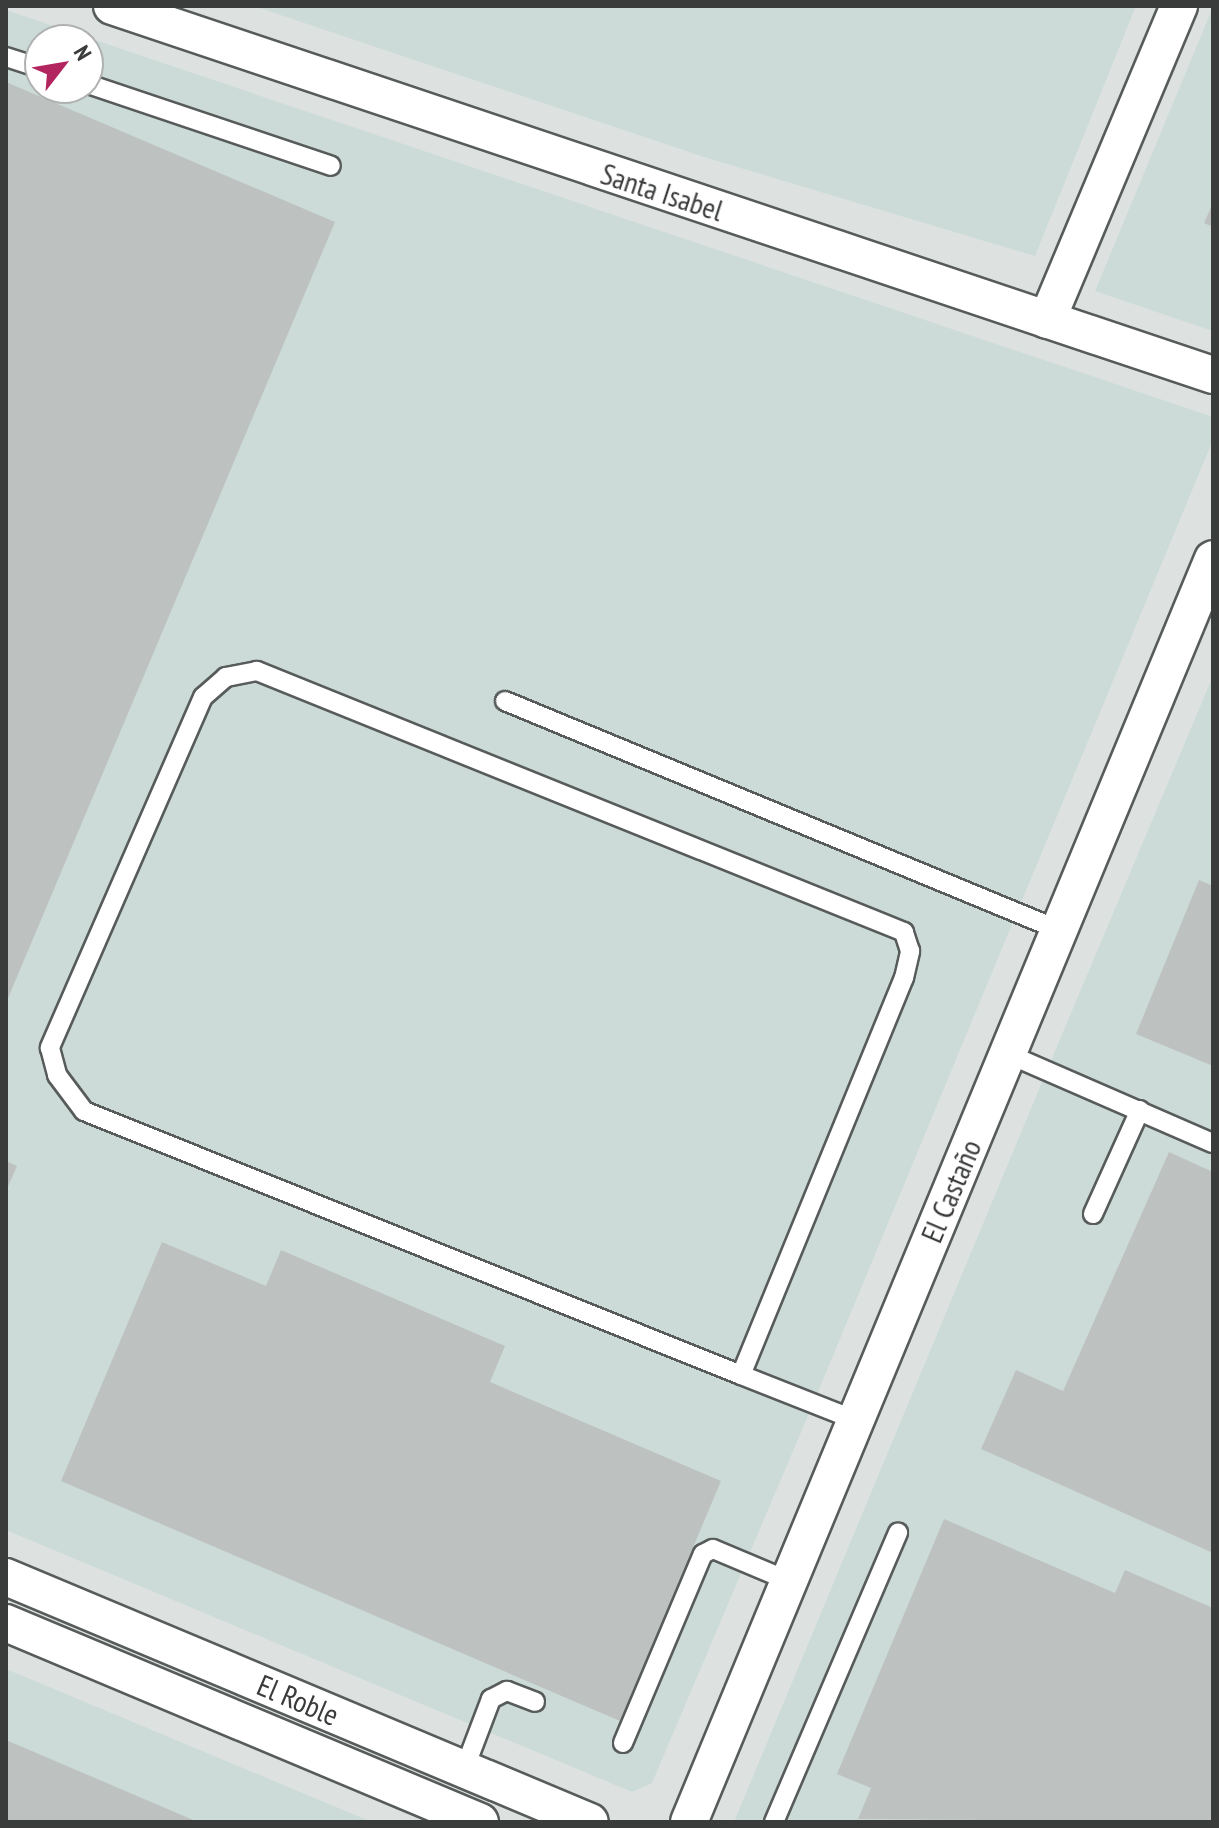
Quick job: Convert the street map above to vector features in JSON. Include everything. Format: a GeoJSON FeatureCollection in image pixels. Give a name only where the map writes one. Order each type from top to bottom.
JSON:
{"type":"FeatureCollection","features":[{"type":"Feature","properties":{"kind":"street","name":"Santa Isabel"},"geometry":{"type":"LineString","coordinates":[[112,6],[1213,375]]}},
{"type":"Feature","properties":{"kind":"street"},"geometry":{"type":"LineString","coordinates":[[1047,320],[1179,6]]}},
{"type":"Feature","properties":{"kind":"street","name":"El Castaño"},"geometry":{"type":"LineString","coordinates":[[689,1822],[1213,559]]}},
{"type":"Feature","properties":{"kind":"street","name":"El Roble"},"geometry":{"type":"LineString","coordinates":[[6,1577],[590,1822]]}},
{"type":"Feature","properties":{"kind":"street","name":"El Roble"},"geometry":{"type":"LineString","coordinates":[[6,1623],[480,1822]]}},
{"type":"Feature","properties":{"kind":"street"},"geometry":{"type":"LineString","coordinates":[[205,1708],[222,1668]]}},
{"type":"Feature","properties":{"kind":"lane"},"geometry":{"type":"LineString","coordinates":[[104,89],[331,166]]}},
{"type":"Feature","properties":{"kind":"lane"},"geometry":{"type":"LineString","coordinates":[[741,1375],[904,978],[910,951],[904,932],[257,671],[226,677],[203,697],[50,1048],[57,1075],[84,1111],[741,1375],[855,1420]]}},
{"type":"Feature","properties":{"kind":"lane"},"geometry":{"type":"LineString","coordinates":[[505,701],[1059,930]]}},
{"type":"Feature","properties":{"kind":"lane"},"geometry":{"type":"LineString","coordinates":[[1008,1054],[1213,1143]]}},
{"type":"Feature","properties":{"kind":"lane"},"geometry":{"type":"LineString","coordinates":[[1093,1214],[1140,1110]]}},
{"type":"Feature","properties":{"kind":"lane"},"geometry":{"type":"LineString","coordinates":[[774,1822],[898,1532]]}},
{"type":"Feature","properties":{"kind":"lane"},"geometry":{"type":"LineString","coordinates":[[623,1743],[703,1554],[713,1549],[789,1581]]}},
{"type":"Feature","properties":{"kind":"lane"},"geometry":{"type":"LineString","coordinates":[[464,1770],[491,1699],[507,1691],[535,1702]]}},
{"type":"Feature","properties":{"kind":"shaded area"},"geometry":{"type":"Polygon","coordinates":[[[253,6],[1136,6],[1035,256],[707,158],[253,6]]]}},
{"type":"Feature","properties":{"kind":"shaded area"},"geometry":{"type":"Polygon","coordinates":[[[1213,7],[1213,331],[1095,291],[1213,7]]]}},
{"type":"Feature","properties":{"kind":"shaded area"},"geometry":{"type":"Polygon","coordinates":[[[6,10],[48,24],[24,24],[24,104],[104,104],[104,43],[1213,417],[1213,440],[813,1404],[652,1783],[632,1792],[6,1530],[6,10]]]}},
{"type":"Feature","properties":{"kind":"shaded area"},"geometry":{"type":"Polygon","coordinates":[[[1213,676],[1213,1822],[734,1822],[1047,1070],[1213,676]]]}},
{"type":"Feature","properties":{"kind":"shaded area"},"geometry":{"type":"Polygon","coordinates":[[[6,1669],[243,1768],[372,1822],[6,1822],[6,1669]]]}},
{"type":"Feature","properties":{"kind":"building"},"geometry":{"type":"Polygon","coordinates":[[[6,82],[24,90],[24,104],[58,104],[335,222],[6,1003],[6,82]]]}},
{"type":"Feature","properties":{"kind":"building"},"geometry":{"type":"Polygon","coordinates":[[[1213,203],[1213,227],[1204,223],[1213,203]]]}},
{"type":"Feature","properties":{"kind":"building"},"geometry":{"type":"Polygon","coordinates":[[[1199,880],[1213,886],[1213,1066],[1136,1034],[1199,880]]]}},
{"type":"Feature","properties":{"kind":"building"},"geometry":{"type":"Polygon","coordinates":[[[1169,1152],[1213,1172],[1213,1553],[981,1449],[1016,1370],[1063,1391],[1169,1152]]]}},
{"type":"Feature","properties":{"kind":"building"},"geometry":{"type":"Polygon","coordinates":[[[6,1161],[17,1166],[6,1191],[6,1161]]]}},
{"type":"Feature","properties":{"kind":"building"},"geometry":{"type":"Polygon","coordinates":[[[162,1242],[266,1286],[281,1250],[505,1346],[490,1382],[721,1481],[620,1721],[61,1481],[162,1242]]]}},
{"type":"Feature","properties":{"kind":"building"},"geometry":{"type":"Polygon","coordinates":[[[944,1519],[1115,1593],[1125,1570],[1213,1608],[1213,1822],[858,1819],[871,1788],[837,1774],[944,1519]]]}},
{"type":"Feature","properties":{"kind":"building"},"geometry":{"type":"Polygon","coordinates":[[[6,1740],[198,1822],[6,1822],[6,1740]]]}}]}
